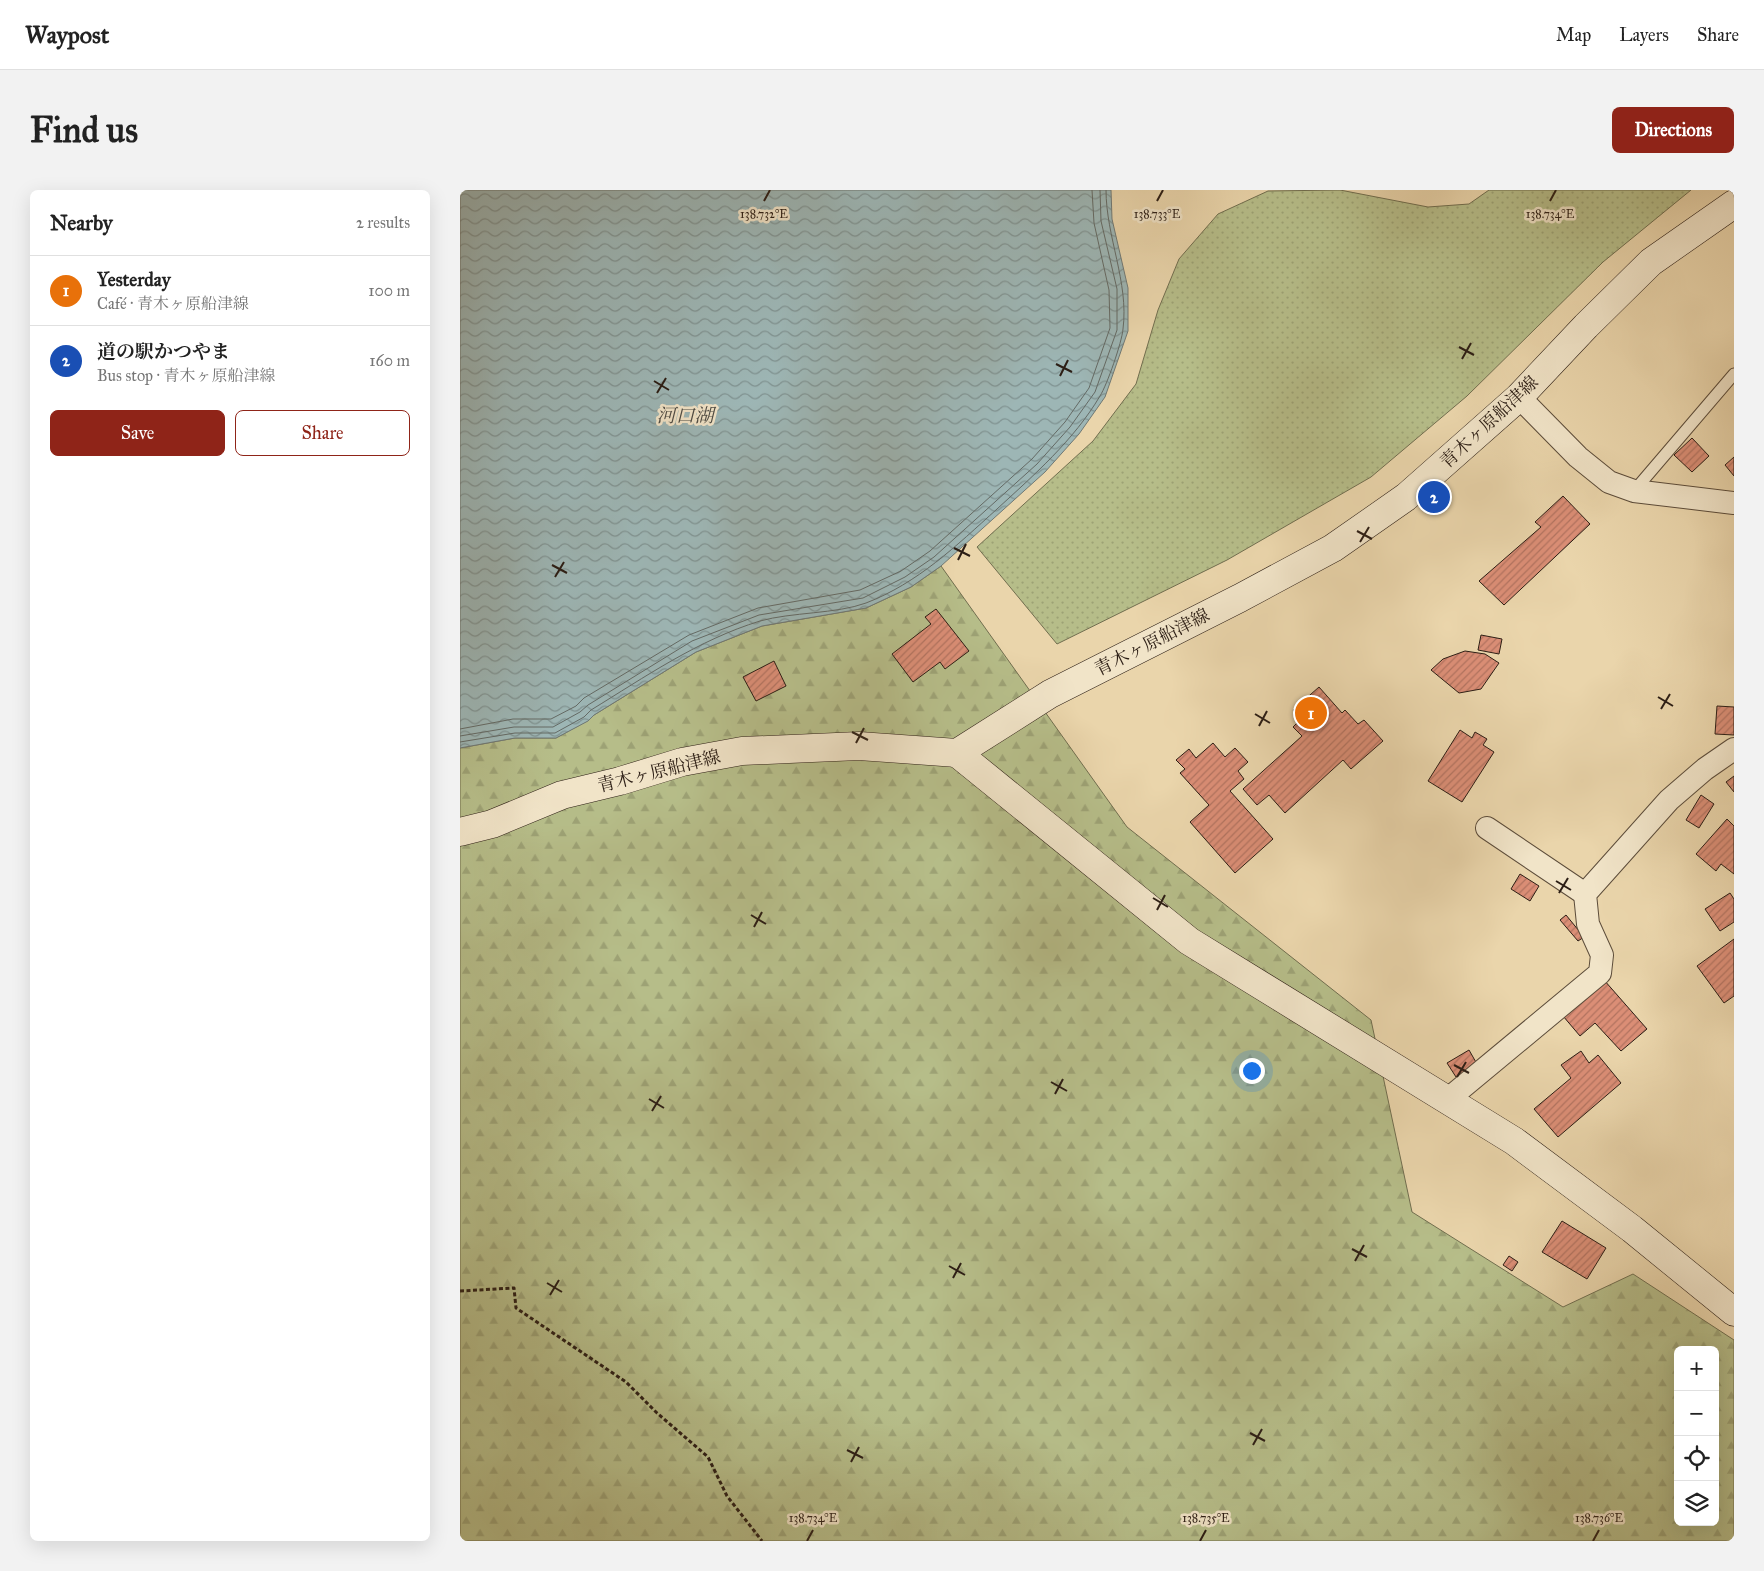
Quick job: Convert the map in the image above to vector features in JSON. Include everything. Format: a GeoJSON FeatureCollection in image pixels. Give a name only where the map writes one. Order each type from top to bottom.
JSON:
{"type":"FeatureCollection","features":[{"type":"Feature","properties":{"kind":"main road","name":"青木ヶ原船津線"},"geometry":{"type":"LineString","coordinates":[[460,832],[492,824],[562,795],[620,781],[682,762],[742,751],[860,746],[912,748],[957,753],[1050,694],[1240,598],[1333,548],[1406,497],[1519,397],[1586,326],[1652,262],[1734,204]]}},
{"type":"Feature","properties":{"kind":"main road"},"geometry":{"type":"LineString","coordinates":[[957,753],[1189,941],[1514,1141],[1632,1230],[1734,1312]]}},
{"type":"Feature","properties":{"kind":"street"},"geometry":{"type":"LineString","coordinates":[[1519,397],[1578,456],[1609,482],[1634,491],[1733,508]]}},
{"type":"Feature","properties":{"kind":"street"},"geometry":{"type":"LineString","coordinates":[[1447,1100],[1600,973],[1602,955],[1588,924],[1585,894],[1669,800],[1705,769],[1734,749]]}},
{"type":"Feature","properties":{"kind":"street"},"geometry":{"type":"LineString","coordinates":[[1487,828],[1585,894]]}},
{"type":"Feature","properties":{"kind":"lane"},"geometry":{"type":"LineString","coordinates":[[1634,491],[1734,374]]}},
{"type":"Feature","properties":{"kind":"path"},"geometry":{"type":"LineString","coordinates":[[460,1291],[514,1288],[516,1308],[626,1382],[657,1413],[708,1457],[727,1496],[762,1541]]}},
{"type":"Feature","properties":{"kind":"green space"},"geometry":{"type":"Polygon","coordinates":[[[1340,190],[1428,207],[1469,204],[1489,190],[1691,190],[1603,262],[1467,396],[1371,477],[1227,560],[1057,644],[977,547],[1093,441],[1136,384],[1158,310],[1179,259],[1218,214],[1268,191],[1340,190]]]}},
{"type":"Feature","properties":{"kind":"green space"},"geometry":{"type":"Polygon","coordinates":[[[941,566],[1127,827],[1371,1020],[1412,1212],[1563,1307],[1633,1274],[1734,1340],[1734,1541],[460,1541],[460,748],[515,738],[556,738],[587,721],[696,652],[762,626],[866,608],[911,587],[941,566]]]}},
{"type":"Feature","properties":{"kind":"water","name":"河口湖"},"geometry":{"type":"Polygon","coordinates":[[[460,190],[1111,190],[1112,219],[1128,288],[1128,331],[1105,397],[1079,434],[1045,472],[941,566],[911,587],[866,608],[762,626],[696,652],[594,715],[588,721],[556,738],[515,738],[460,748],[460,190]]]}},
{"type":"Feature","properties":{"kind":"building"},"geometry":{"type":"Polygon","coordinates":[[[1692,438],[1709,456],[1692,472],[1674,455],[1692,438]]]}},
{"type":"Feature","properties":{"kind":"building"},"geometry":{"type":"Polygon","coordinates":[[[1734,457],[1734,476],[1725,465],[1734,457]]]}},
{"type":"Feature","properties":{"kind":"building"},"geometry":{"type":"Polygon","coordinates":[[[1563,496],[1590,524],[1504,605],[1479,581],[1541,527],[1535,522],[1563,496]]]}},
{"type":"Feature","properties":{"kind":"building"},"geometry":{"type":"Polygon","coordinates":[[[936,609],[969,651],[945,669],[940,662],[913,682],[892,654],[931,624],[925,617],[936,609]]]}},
{"type":"Feature","properties":{"kind":"building"},"geometry":{"type":"Polygon","coordinates":[[[1481,635],[1502,639],[1499,654],[1478,650],[1481,635]]]}},
{"type":"Feature","properties":{"kind":"building"},"geometry":{"type":"Polygon","coordinates":[[[1465,651],[1485,654],[1499,663],[1481,689],[1459,693],[1431,670],[1443,659],[1465,651]]]}},
{"type":"Feature","properties":{"kind":"building"},"geometry":{"type":"Polygon","coordinates":[[[774,661],[786,686],[756,701],[743,677],[774,661]]]}},
{"type":"Feature","properties":{"kind":"building"},"geometry":{"type":"Polygon","coordinates":[[[1319,687],[1342,713],[1345,710],[1358,724],[1364,720],[1383,741],[1351,769],[1343,760],[1285,813],[1269,795],[1257,805],[1243,789],[1302,736],[1293,727],[1301,719],[1293,710],[1319,687]]]}},
{"type":"Feature","properties":{"kind":"building"},"geometry":{"type":"Polygon","coordinates":[[[1717,706],[1734,707],[1734,735],[1715,734],[1717,706]]]}},
{"type":"Feature","properties":{"kind":"building"},"geometry":{"type":"Polygon","coordinates":[[[1460,730],[1472,738],[1475,732],[1487,739],[1483,745],[1494,752],[1462,802],[1428,781],[1460,730]]]}},
{"type":"Feature","properties":{"kind":"building"},"geometry":{"type":"Polygon","coordinates":[[[1213,743],[1225,757],[1235,748],[1248,762],[1238,771],[1244,779],[1230,791],[1273,839],[1235,873],[1190,822],[1209,805],[1180,773],[1185,769],[1176,760],[1189,749],[1196,758],[1213,743]]]}},
{"type":"Feature","properties":{"kind":"building"},"geometry":{"type":"Polygon","coordinates":[[[1734,776],[1734,792],[1726,782],[1734,776]]]}},
{"type":"Feature","properties":{"kind":"building"},"geometry":{"type":"Polygon","coordinates":[[[1701,795],[1714,804],[1699,828],[1686,820],[1701,795]]]}},
{"type":"Feature","properties":{"kind":"building"},"geometry":{"type":"Polygon","coordinates":[[[1727,819],[1734,826],[1734,874],[1721,864],[1716,871],[1696,854],[1727,819]]]}},
{"type":"Feature","properties":{"kind":"building"},"geometry":{"type":"Polygon","coordinates":[[[1520,874],[1539,886],[1530,901],[1511,889],[1520,874]]]}},
{"type":"Feature","properties":{"kind":"building"},"geometry":{"type":"Polygon","coordinates":[[[1730,893],[1734,899],[1734,922],[1720,931],[1705,909],[1730,893]]]}},
{"type":"Feature","properties":{"kind":"building"},"geometry":{"type":"Polygon","coordinates":[[[1566,915],[1584,937],[1578,941],[1560,920],[1566,915]]]}},
{"type":"Feature","properties":{"kind":"building"},"geometry":{"type":"Polygon","coordinates":[[[1734,939],[1734,996],[1724,1003],[1697,966],[1734,939]]]}},
{"type":"Feature","properties":{"kind":"building"},"geometry":{"type":"Polygon","coordinates":[[[1604,980],[1647,1029],[1621,1051],[1595,1023],[1580,1036],[1563,1016],[1604,980]]]}},
{"type":"Feature","properties":{"kind":"building"},"geometry":{"type":"Polygon","coordinates":[[[1469,1050],[1477,1064],[1456,1077],[1447,1063],[1469,1050]]]}},
{"type":"Feature","properties":{"kind":"building"},"geometry":{"type":"Polygon","coordinates":[[[1581,1051],[1589,1063],[1598,1055],[1621,1083],[1558,1137],[1534,1109],[1571,1078],[1561,1065],[1581,1051]]]}},
{"type":"Feature","properties":{"kind":"building"},"geometry":{"type":"Polygon","coordinates":[[[1562,1221],[1606,1248],[1587,1279],[1542,1252],[1562,1221]]]}},
{"type":"Feature","properties":{"kind":"building"},"geometry":{"type":"Polygon","coordinates":[[[1509,1256],[1518,1262],[1512,1271],[1503,1265],[1509,1256]]]}},
{"type":"Feature","properties":{"kind":"place","name":"道の駅かつやま"},"geometry":{"type":"Point","coordinates":[1434,497]}},
{"type":"Feature","properties":{"kind":"place","name":"Yesterday"},"geometry":{"type":"Point","coordinates":[1311,713]}}]}
